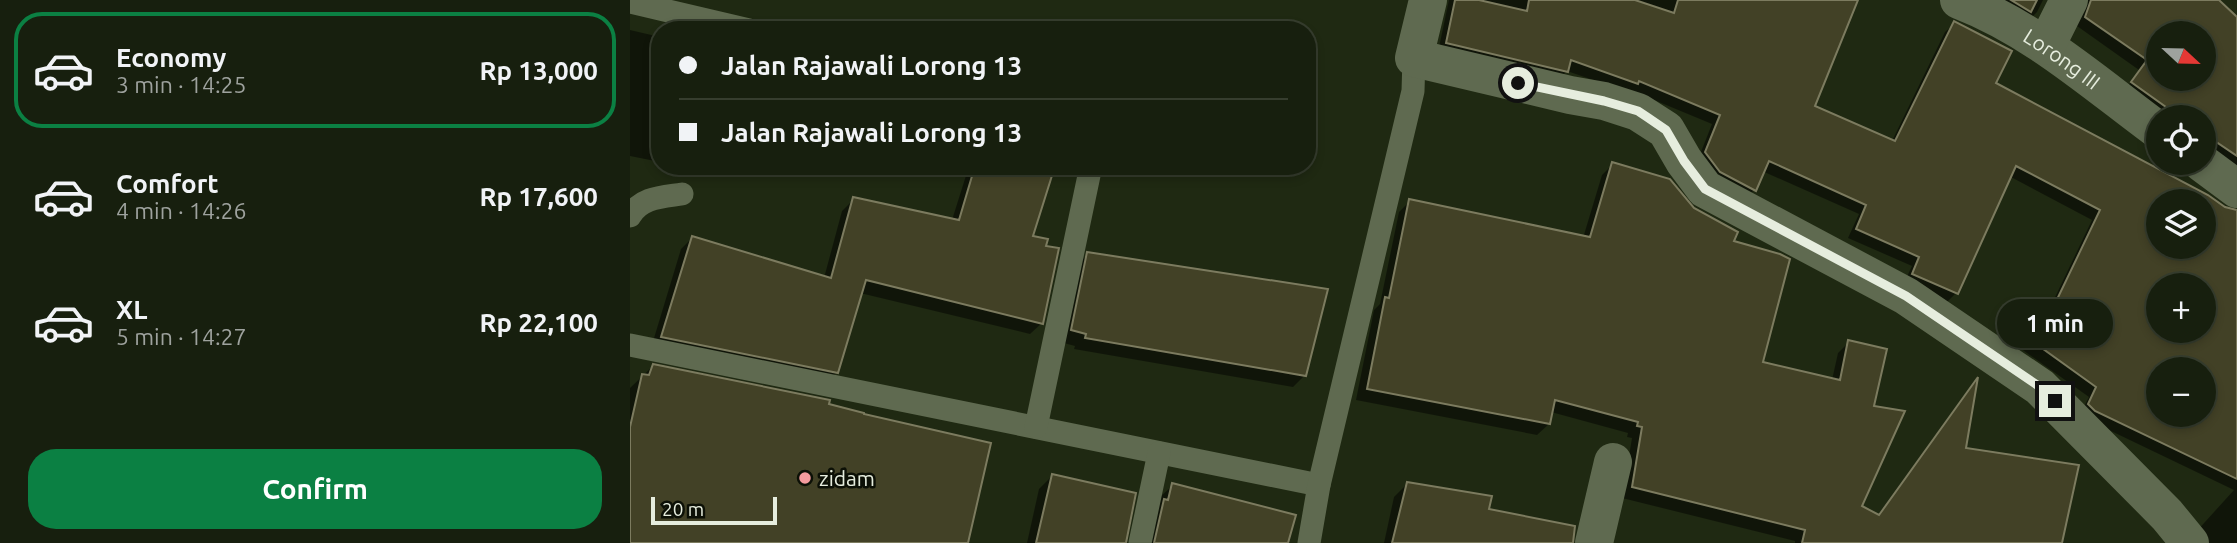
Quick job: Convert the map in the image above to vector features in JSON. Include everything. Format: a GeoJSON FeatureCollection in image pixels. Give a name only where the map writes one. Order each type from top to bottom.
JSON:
{"type":"FeatureCollection","features":[{"type":"Feature","properties":{"kind":"street"},"geometry":{"type":"LineString","coordinates":[[1428,0],[1414,58],[1638,111],[1666,130],[1705,189],[1906,296],[2040,387],[2149,496],[2190,543]]}},
{"type":"Feature","properties":{"kind":"street","name":"Lorong III"},"geometry":{"type":"LineString","coordinates":[[1959,0],[1992,13],[2030,34],[2146,121]]}},
{"type":"Feature","properties":{"kind":"street"},"geometry":{"type":"LineString","coordinates":[[2046,46],[2069,0]]}},
{"type":"Feature","properties":{"kind":"street"},"geometry":{"type":"LineString","coordinates":[[2216,173],[2237,189]]}},
{"type":"Feature","properties":{"kind":"street"},"geometry":{"type":"LineString","coordinates":[[1594,543],[1613,462]]}},
{"type":"Feature","properties":{"kind":"lane"},"geometry":{"type":"LineString","coordinates":[[630,2],[711,21]]}},
{"type":"Feature","properties":{"kind":"lane"},"geometry":{"type":"LineString","coordinates":[[1308,543],[1319,485],[1413,91],[1414,58]]}},
{"type":"Feature","properties":{"kind":"lane"},"geometry":{"type":"LineString","coordinates":[[1036,427],[1089,175]]}},
{"type":"Feature","properties":{"kind":"lane"},"geometry":{"type":"LineString","coordinates":[[630,216],[644,201],[682,194]]}},
{"type":"Feature","properties":{"kind":"lane"},"geometry":{"type":"LineString","coordinates":[[630,345],[1319,485]]}},
{"type":"Feature","properties":{"kind":"lane"},"geometry":{"type":"LineString","coordinates":[[1140,543],[1159,453]]}},
{"type":"Feature","properties":{"kind":"building"},"geometry":{"type":"Polygon","coordinates":[[[1455,0],[1479,0],[1527,11],[1529,0],[1635,0],[1674,13],[1678,0],[1858,0],[1815,106],[1895,141],[1954,21],[2012,51],[1996,83],[2146,162],[2146,175],[2170,175],[2197,189],[2146,189],[2146,259],[2216,259],[2216,201],[2225,207],[2237,210],[2237,479],[2095,411],[2088,404],[2096,387],[2014,328],[2033,302],[2050,314],[2100,210],[2016,166],[1958,294],[1912,274],[1919,257],[1856,229],[1866,205],[1769,161],[1756,191],[1720,172],[1705,152],[1720,115],[1639,81],[1638,84],[1571,60],[1568,72],[1446,43],[1455,0]]]}},
{"type":"Feature","properties":{"kind":"building"},"geometry":{"type":"Polygon","coordinates":[[[2011,0],[2037,0],[2031,12],[2011,0]]]}},
{"type":"Feature","properties":{"kind":"building"},"geometry":{"type":"Polygon","coordinates":[[[2091,0],[2219,0],[2237,17],[2237,156],[2216,142],[2216,105],[2163,105],[2131,82],[2146,61],[2146,91],[2216,91],[2216,21],[2146,21],[2146,59],[2085,17],[2091,0]]]}},
{"type":"Feature","properties":{"kind":"building"},"geometry":{"type":"Polygon","coordinates":[[[1612,162],[1670,179],[1694,208],[1738,232],[1734,241],[1790,259],[1763,362],[1840,380],[1848,340],[1887,349],[1874,406],[1905,411],[1862,506],[1879,515],[1978,377],[1966,448],[2079,465],[2062,543],[1802,543],[1805,530],[1632,487],[1642,427],[1637,426],[1638,422],[1555,400],[1550,424],[1367,389],[1385,297],[1389,298],[1409,199],[1590,237],[1612,162]]]}},
{"type":"Feature","properties":{"kind":"building"},"geometry":{"type":"Polygon","coordinates":[[[972,175],[1052,175],[1033,236],[1048,239],[1046,246],[1059,248],[1043,324],[866,280],[838,373],[661,337],[692,236],[831,278],[853,197],[959,220],[972,175]]]}},
{"type":"Feature","properties":{"kind":"building"},"geometry":{"type":"Polygon","coordinates":[[[1087,252],[1328,289],[1306,376],[1085,338],[1086,334],[1071,330],[1087,252]]]}},
{"type":"Feature","properties":{"kind":"building"},"geometry":{"type":"Polygon","coordinates":[[[653,364],[830,400],[829,404],[864,414],[991,443],[968,543],[630,543],[630,427],[642,374],[649,375],[653,364]]]}},
{"type":"Feature","properties":{"kind":"building"},"geometry":{"type":"Polygon","coordinates":[[[1052,474],[1136,493],[1126,543],[1036,543],[1052,474]]]}},
{"type":"Feature","properties":{"kind":"building"},"geometry":{"type":"Polygon","coordinates":[[[1407,482],[1492,496],[1489,509],[1575,526],[1573,543],[1392,543],[1407,482]]]}},
{"type":"Feature","properties":{"kind":"building"},"geometry":{"type":"Polygon","coordinates":[[[1172,483],[1296,515],[1288,543],[1154,543],[1164,499],[1168,500],[1172,483]]]}},
{"type":"Feature","properties":{"kind":"place","name":"zidam"},"geometry":{"type":"Point","coordinates":[805,478]}},
{"type":"Feature","properties":{"kind":"route"},"geometry":{"type":"LineString","coordinates":[[1518,83],[1638,111],[1666,130],[1705,189],[1906,296],[2040,387],[2055,401]]}}]}
